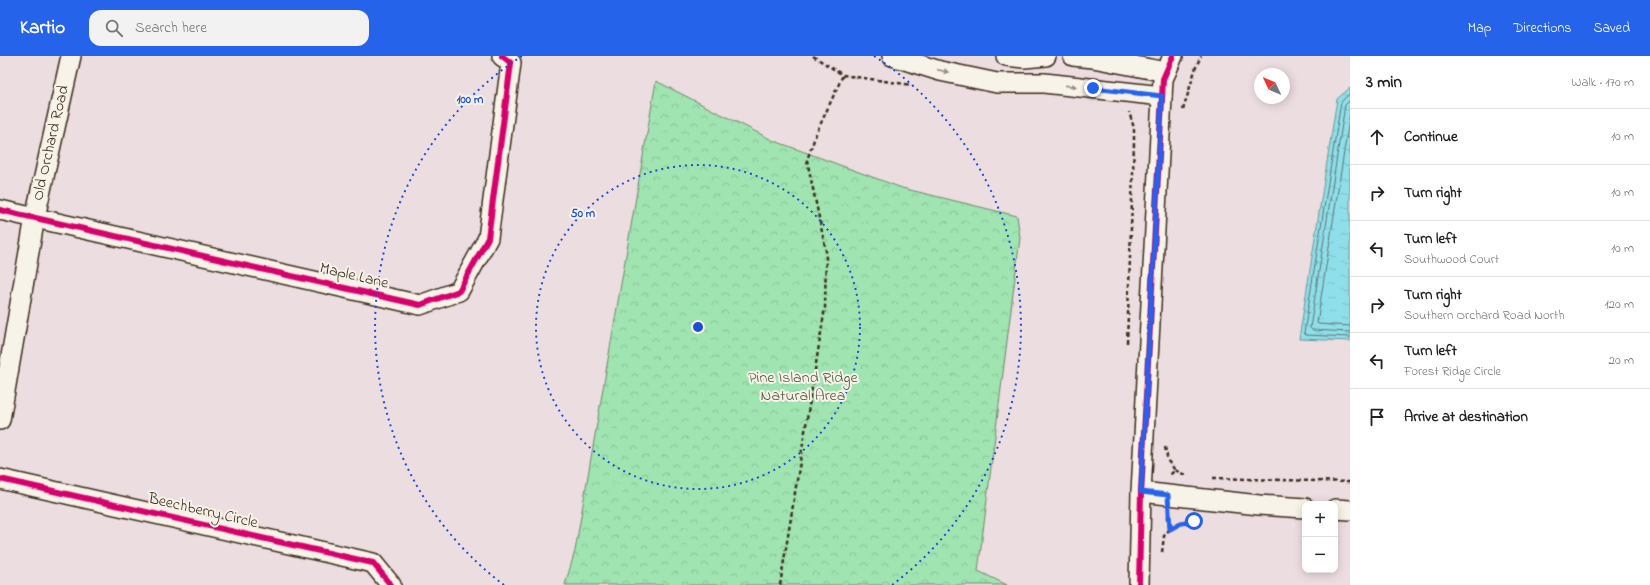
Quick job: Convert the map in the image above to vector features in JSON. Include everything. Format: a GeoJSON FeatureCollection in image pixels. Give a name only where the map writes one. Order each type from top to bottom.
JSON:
{"type":"FeatureCollection","features":[{"type":"Feature","properties":{"kind":"street","name":"Old Orchard Road"},"geometry":{"type":"LineString","coordinates":[[0,420],[35,217],[71,56]]}},
{"type":"Feature","properties":{"kind":"street","name":"Maple Lane"},"geometry":{"type":"LineString","coordinates":[[0,210],[420,305],[427,303],[459,291],[488,238],[511,63],[502,56]]}},
{"type":"Feature","properties":{"kind":"street"},"geometry":{"type":"LineString","coordinates":[[892,56],[940,71],[997,82],[1044,83],[1162,96]]}},
{"type":"Feature","properties":{"kind":"street"},"geometry":{"type":"LineString","coordinates":[[1006,56],[1024,58],[1046,56]]}},
{"type":"Feature","properties":{"kind":"street"},"geometry":{"type":"LineString","coordinates":[[1073,56],[1169,64],[1162,79],[1141,492],[1139,585]]}},
{"type":"Feature","properties":{"kind":"street","name":"Beechberry Circle"},"geometry":{"type":"LineString","coordinates":[[0,479],[373,562],[391,585]]}},
{"type":"Feature","properties":{"kind":"street"},"geometry":{"type":"LineString","coordinates":[[1141,492],[1302,508]]}},
{"type":"Feature","properties":{"kind":"street"},"geometry":{"type":"LineString","coordinates":[[1338,509],[1350,510]]}},
{"type":"Feature","properties":{"kind":"path"},"geometry":{"type":"LineString","coordinates":[[780,585],[824,308],[826,251],[807,160],[816,134],[843,76],[813,56]]}},
{"type":"Feature","properties":{"kind":"path"},"geometry":{"type":"LineString","coordinates":[[1183,113],[1196,67],[1201,56]]}},
{"type":"Feature","properties":{"kind":"path"},"geometry":{"type":"LineString","coordinates":[[1166,440],[1168,461],[1175,470],[1185,476],[1193,476]]}},
{"type":"Feature","properties":{"kind":"path"},"geometry":{"type":"LineString","coordinates":[[1170,529],[1168,495],[1170,475],[1175,470]]}},
{"type":"Feature","properties":{"kind":"path"},"geometry":{"type":"LineString","coordinates":[[1209,478],[1350,482]]}},
{"type":"Feature","properties":{"kind":"path"},"geometry":{"type":"LineString","coordinates":[[1162,554],[1164,536],[1170,529],[1181,523],[1194,521]]}},
{"type":"Feature","properties":{"kind":"green space","name":"Pine Island Ridge Natural Area"},"geometry":{"type":"Polygon","coordinates":[[[656,81],[772,140],[902,188],[1017,216],[1020,238],[978,571],[1007,585],[565,585],[575,551],[656,81]]]}},
{"type":"Feature","properties":{"kind":"water"},"geometry":{"type":"Polygon","coordinates":[[[1350,88],[1350,341],[1299,339],[1337,99],[1350,88]]]}},
{"type":"Feature","properties":{"kind":"cycle path"},"geometry":{"type":"LineString","coordinates":[[0,210],[420,305],[459,291],[488,238],[511,63],[502,56]]}},
{"type":"Feature","properties":{"kind":"cycle path"},"geometry":{"type":"LineString","coordinates":[[1139,585],[1141,492],[1163,79],[1173,56]]}},
{"type":"Feature","properties":{"kind":"cycle path"},"geometry":{"type":"LineString","coordinates":[[0,479],[373,563],[391,585]]}},
{"type":"Feature","properties":{"kind":"route"},"geometry":{"type":"LineString","coordinates":[[1093,88],[1162,96],[1141,492],[1168,495],[1168,516],[1170,529],[1181,523],[1194,521]]}}]}
